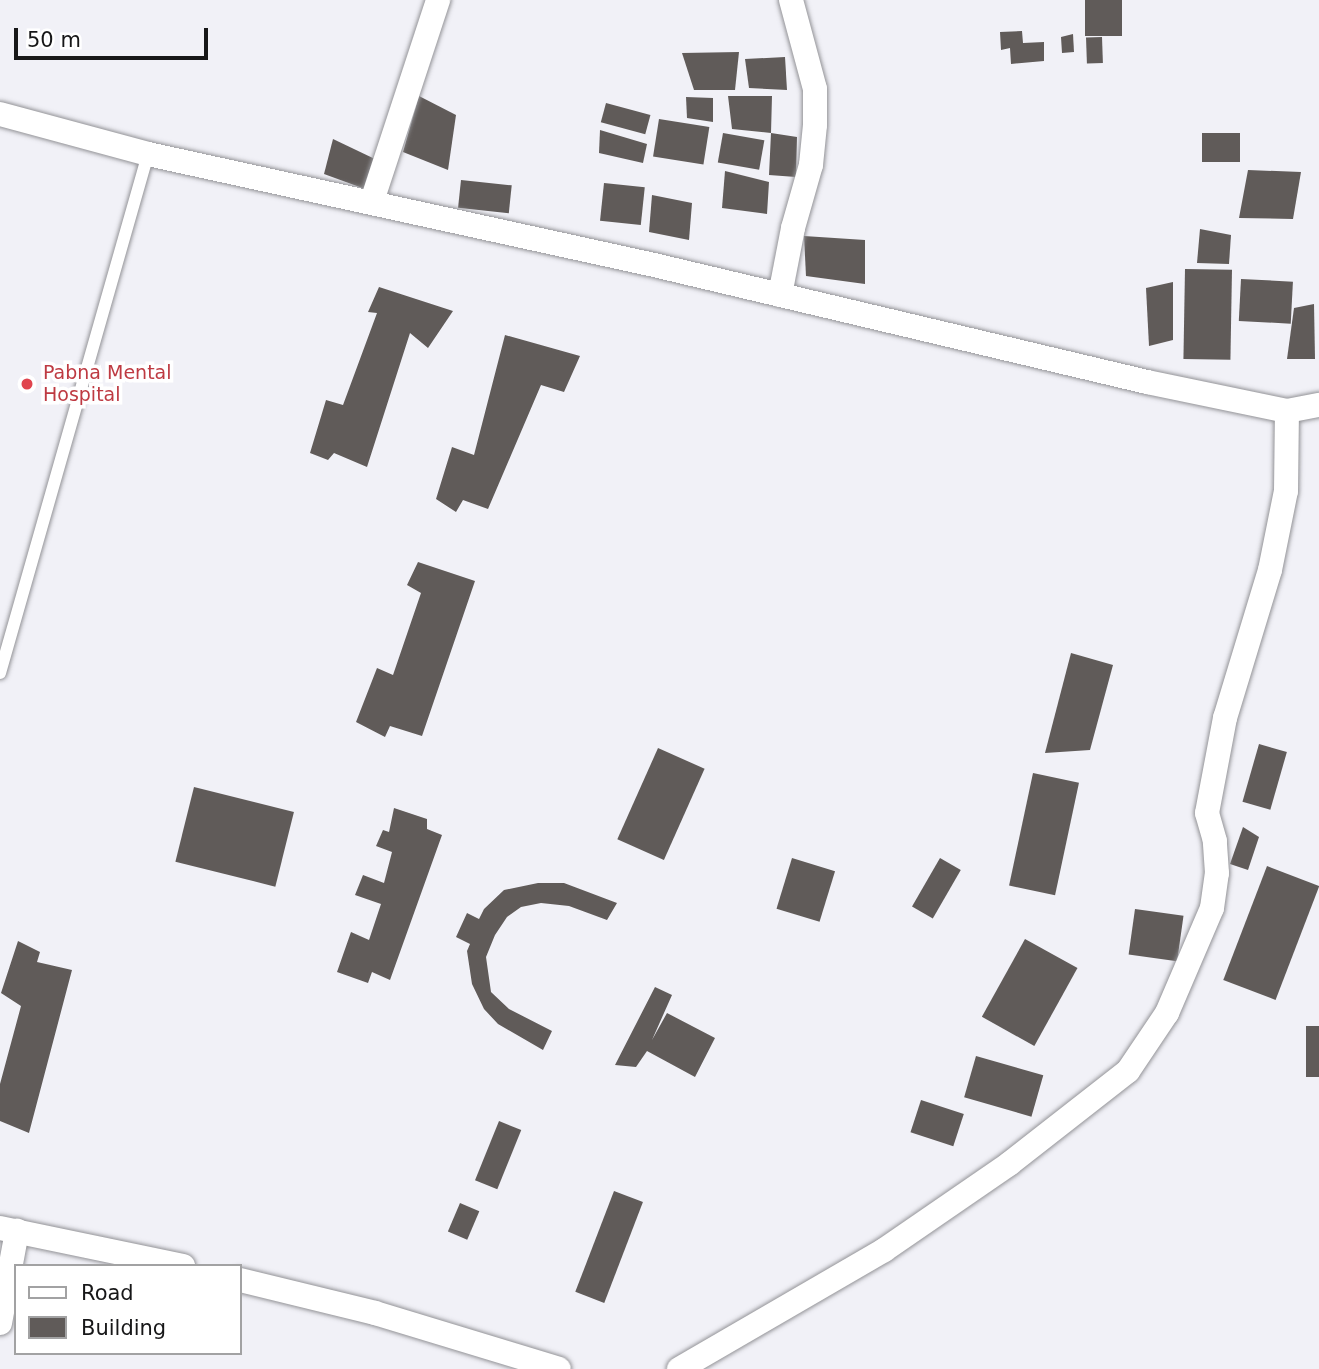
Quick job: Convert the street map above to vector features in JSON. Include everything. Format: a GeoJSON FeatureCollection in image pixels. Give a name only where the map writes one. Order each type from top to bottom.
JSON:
{"type":"FeatureCollection","features":[{"type":"Feature","properties":{"kind":"street"},"geometry":{"type":"LineString","coordinates":[[372,201],[438,0]]}},
{"type":"Feature","properties":{"kind":"street"},"geometry":{"type":"LineString","coordinates":[[780,295],[793,228],[811,165],[815,125],[815,89],[791,0]]}},
{"type":"Feature","properties":{"kind":"street"},"geometry":{"type":"LineString","coordinates":[[0,114],[148,154],[372,201],[1147,382],[1287,411],[1319,405]]}},
{"type":"Feature","properties":{"kind":"street"},"geometry":{"type":"LineString","coordinates":[[679,1369],[884,1250],[1009,1164],[1128,1071],[1167,1013],[1212,908],[1217,864],[1208,813],[1225,718],[1270,570],[1286,491],[1287,411]]}},
{"type":"Feature","properties":{"kind":"street"},"geometry":{"type":"LineString","coordinates":[[0,1323],[9,1229],[174,1264]]}},
{"type":"Feature","properties":{"kind":"street"},"geometry":{"type":"LineString","coordinates":[[242,1280],[375,1313],[559,1369]]}},
{"type":"Feature","properties":{"kind":"lane"},"geometry":{"type":"LineString","coordinates":[[0,673],[148,154]]}},
{"type":"Feature","properties":{"kind":"building"},"geometry":{"type":"Polygon","coordinates":[[[1085,0],[1122,0],[1122,36],[1085,36],[1085,0]]]}},
{"type":"Feature","properties":{"kind":"building"},"geometry":{"type":"Polygon","coordinates":[[[1022,31],[1023,43],[1044,42],[1044,61],[1011,64],[1010,48],[1001,50],[1000,32],[1022,31]]]}},
{"type":"Feature","properties":{"kind":"building"},"geometry":{"type":"Polygon","coordinates":[[[1073,34],[1074,52],[1062,53],[1061,37],[1073,34]]]}},
{"type":"Feature","properties":{"kind":"building"},"geometry":{"type":"Polygon","coordinates":[[[1102,37],[1103,63],[1087,64],[1086,38],[1102,37]]]}},
{"type":"Feature","properties":{"kind":"building"},"geometry":{"type":"Polygon","coordinates":[[[739,52],[735,90],[694,90],[682,53],[739,52]]]}},
{"type":"Feature","properties":{"kind":"building"},"geometry":{"type":"Polygon","coordinates":[[[785,57],[787,90],[749,88],[745,59],[785,57]]]}},
{"type":"Feature","properties":{"kind":"building"},"geometry":{"type":"Polygon","coordinates":[[[419,96],[456,115],[448,170],[403,152],[419,96]]]}},
{"type":"Feature","properties":{"kind":"building"},"geometry":{"type":"Polygon","coordinates":[[[728,96],[772,96],[771,133],[732,129],[728,96]]]}},
{"type":"Feature","properties":{"kind":"building"},"geometry":{"type":"Polygon","coordinates":[[[686,97],[713,98],[713,122],[687,118],[686,97]]]}},
{"type":"Feature","properties":{"kind":"building"},"geometry":{"type":"Polygon","coordinates":[[[606,103],[650,115],[645,134],[601,122],[606,103]]]}},
{"type":"Feature","properties":{"kind":"building"},"geometry":{"type":"Polygon","coordinates":[[[659,119],[709,127],[703,165],[653,157],[659,119]]]}},
{"type":"Feature","properties":{"kind":"building"},"geometry":{"type":"Polygon","coordinates":[[[600,130],[647,144],[643,163],[599,153],[600,130]]]}},
{"type":"Feature","properties":{"kind":"building"},"geometry":{"type":"Polygon","coordinates":[[[723,133],[764,140],[759,170],[718,163],[723,133]]]}},
{"type":"Feature","properties":{"kind":"building"},"geometry":{"type":"Polygon","coordinates":[[[771,133],[797,137],[796,177],[769,175],[771,133]]]}},
{"type":"Feature","properties":{"kind":"building"},"geometry":{"type":"Polygon","coordinates":[[[1202,133],[1240,133],[1240,162],[1202,162],[1202,133]]]}},
{"type":"Feature","properties":{"kind":"building"},"geometry":{"type":"Polygon","coordinates":[[[333,139],[377,160],[365,189],[324,174],[333,139]]]}},
{"type":"Feature","properties":{"kind":"building"},"geometry":{"type":"Polygon","coordinates":[[[1248,170],[1301,172],[1293,219],[1239,218],[1248,170]]]}},
{"type":"Feature","properties":{"kind":"building"},"geometry":{"type":"Polygon","coordinates":[[[725,171],[769,182],[767,214],[722,208],[725,171]]]}},
{"type":"Feature","properties":{"kind":"building"},"geometry":{"type":"Polygon","coordinates":[[[461,180],[512,185],[509,213],[458,208],[461,180]]]}},
{"type":"Feature","properties":{"kind":"building"},"geometry":{"type":"Polygon","coordinates":[[[604,183],[645,187],[641,225],[600,221],[604,183]]]}},
{"type":"Feature","properties":{"kind":"building"},"geometry":{"type":"Polygon","coordinates":[[[652,195],[692,203],[689,240],[649,232],[652,195]]]}},
{"type":"Feature","properties":{"kind":"building"},"geometry":{"type":"Polygon","coordinates":[[[1200,229],[1231,235],[1229,264],[1197,263],[1200,229]]]}},
{"type":"Feature","properties":{"kind":"building"},"geometry":{"type":"Polygon","coordinates":[[[804,236],[865,240],[865,284],[806,276],[804,236]]]}},
{"type":"Feature","properties":{"kind":"building"},"geometry":{"type":"Polygon","coordinates":[[[1185,269],[1232,270],[1230,360],[1183,359],[1185,269]]]}},
{"type":"Feature","properties":{"kind":"building"},"geometry":{"type":"Polygon","coordinates":[[[1241,279],[1293,282],[1291,324],[1239,321],[1241,279]]]}},
{"type":"Feature","properties":{"kind":"building"},"geometry":{"type":"Polygon","coordinates":[[[1173,282],[1173,340],[1149,346],[1146,288],[1173,282]]]}},
{"type":"Feature","properties":{"kind":"building"},"geometry":{"type":"Polygon","coordinates":[[[379,287],[453,311],[428,348],[410,333],[367,467],[334,453],[328,460],[310,453],[326,400],[343,405],[377,313],[368,312],[379,287]]]}},
{"type":"Feature","properties":{"kind":"building"},"geometry":{"type":"Polygon","coordinates":[[[1314,304],[1315,359],[1287,359],[1294,308],[1314,304]]]}},
{"type":"Feature","properties":{"kind":"building"},"geometry":{"type":"Polygon","coordinates":[[[505,335],[580,356],[564,392],[541,385],[488,509],[463,500],[456,512],[436,499],[452,447],[474,455],[505,335]]]}},
{"type":"Feature","properties":{"kind":"building"},"geometry":{"type":"Polygon","coordinates":[[[418,562],[475,581],[422,736],[390,726],[385,737],[356,722],[377,668],[393,675],[421,593],[407,585],[418,562]]]}},
{"type":"Feature","properties":{"kind":"building"},"geometry":{"type":"Polygon","coordinates":[[[1071,653],[1113,665],[1090,750],[1045,753],[1071,653]]]}},
{"type":"Feature","properties":{"kind":"building"},"geometry":{"type":"Polygon","coordinates":[[[1259,744],[1287,752],[1270,810],[1242,802],[1259,744]]]}},
{"type":"Feature","properties":{"kind":"building"},"geometry":{"type":"Polygon","coordinates":[[[658,748],[705,769],[664,860],[617,839],[658,748]]]}},
{"type":"Feature","properties":{"kind":"building"},"geometry":{"type":"Polygon","coordinates":[[[1033,773],[1079,783],[1055,895],[1009,885],[1033,773]]]}},
{"type":"Feature","properties":{"kind":"building"},"geometry":{"type":"Polygon","coordinates":[[[194,787],[294,812],[275,887],[175,862],[194,787]]]}},
{"type":"Feature","properties":{"kind":"building"},"geometry":{"type":"Polygon","coordinates":[[[394,808],[427,819],[427,829],[442,835],[390,980],[372,972],[368,983],[337,972],[351,932],[369,940],[381,904],[355,895],[363,875],[384,883],[392,852],[376,846],[383,830],[389,832],[394,808]]]}},
{"type":"Feature","properties":{"kind":"building"},"geometry":{"type":"Polygon","coordinates":[[[1243,827],[1259,837],[1248,870],[1230,864],[1243,827]]]}},
{"type":"Feature","properties":{"kind":"building"},"geometry":{"type":"Polygon","coordinates":[[[792,858],[835,871],[820,922],[777,909],[792,858]]]}},
{"type":"Feature","properties":{"kind":"building"},"geometry":{"type":"Polygon","coordinates":[[[940,858],[961,870],[933,918],[912,906],[940,858]]]}},
{"type":"Feature","properties":{"kind":"building"},"geometry":{"type":"Polygon","coordinates":[[[1267,866],[1319,886],[1276,1000],[1223,980],[1267,866]]]}},
{"type":"Feature","properties":{"kind":"building"},"geometry":{"type":"Polygon","coordinates":[[[538,883],[564,883],[617,903],[607,920],[569,906],[541,903],[521,907],[507,917],[495,935],[486,957],[491,992],[509,1009],[552,1031],[543,1050],[498,1024],[484,1009],[472,984],[467,951],[470,944],[456,937],[467,913],[479,919],[484,909],[504,890],[538,883]]]}},
{"type":"Feature","properties":{"kind":"building"},"geometry":{"type":"Polygon","coordinates":[[[1135,909],[1184,916],[1177,961],[1129,955],[1135,909]]]}},
{"type":"Feature","properties":{"kind":"building"},"geometry":{"type":"Polygon","coordinates":[[[1025,939],[1077,968],[1034,1046],[982,1017],[1025,939]]]}},
{"type":"Feature","properties":{"kind":"building"},"geometry":{"type":"Polygon","coordinates":[[[18,941],[40,952],[37,962],[72,970],[29,1133],[0,1121],[0,1084],[21,1006],[1,993],[18,941]]]}},
{"type":"Feature","properties":{"kind":"building"},"geometry":{"type":"Polygon","coordinates":[[[655,987],[672,995],[652,1040],[667,1013],[715,1038],[695,1077],[647,1051],[636,1067],[615,1065],[655,987]]]}},
{"type":"Feature","properties":{"kind":"building"},"geometry":{"type":"Polygon","coordinates":[[[1306,1026],[1319,1026],[1319,1077],[1306,1077],[1306,1026]]]}},
{"type":"Feature","properties":{"kind":"building"},"geometry":{"type":"Polygon","coordinates":[[[976,1056],[1043,1075],[1031,1117],[964,1097],[976,1056]]]}},
{"type":"Feature","properties":{"kind":"building"},"geometry":{"type":"Polygon","coordinates":[[[921,1100],[964,1114],[953,1146],[910,1132],[921,1100]]]}},
{"type":"Feature","properties":{"kind":"building"},"geometry":{"type":"Polygon","coordinates":[[[499,1121],[521,1130],[497,1189],[475,1180],[499,1121]]]}},
{"type":"Feature","properties":{"kind":"building"},"geometry":{"type":"Polygon","coordinates":[[[614,1191],[643,1202],[604,1303],[575,1292],[614,1191]]]}},
{"type":"Feature","properties":{"kind":"building"},"geometry":{"type":"Polygon","coordinates":[[[460,1203],[479,1211],[467,1240],[448,1232],[460,1203]]]}},
{"type":"Feature","properties":{"kind":"place","name":"Pabna Mental Hospital"},"geometry":{"type":"Point","coordinates":[27,384]}}]}
